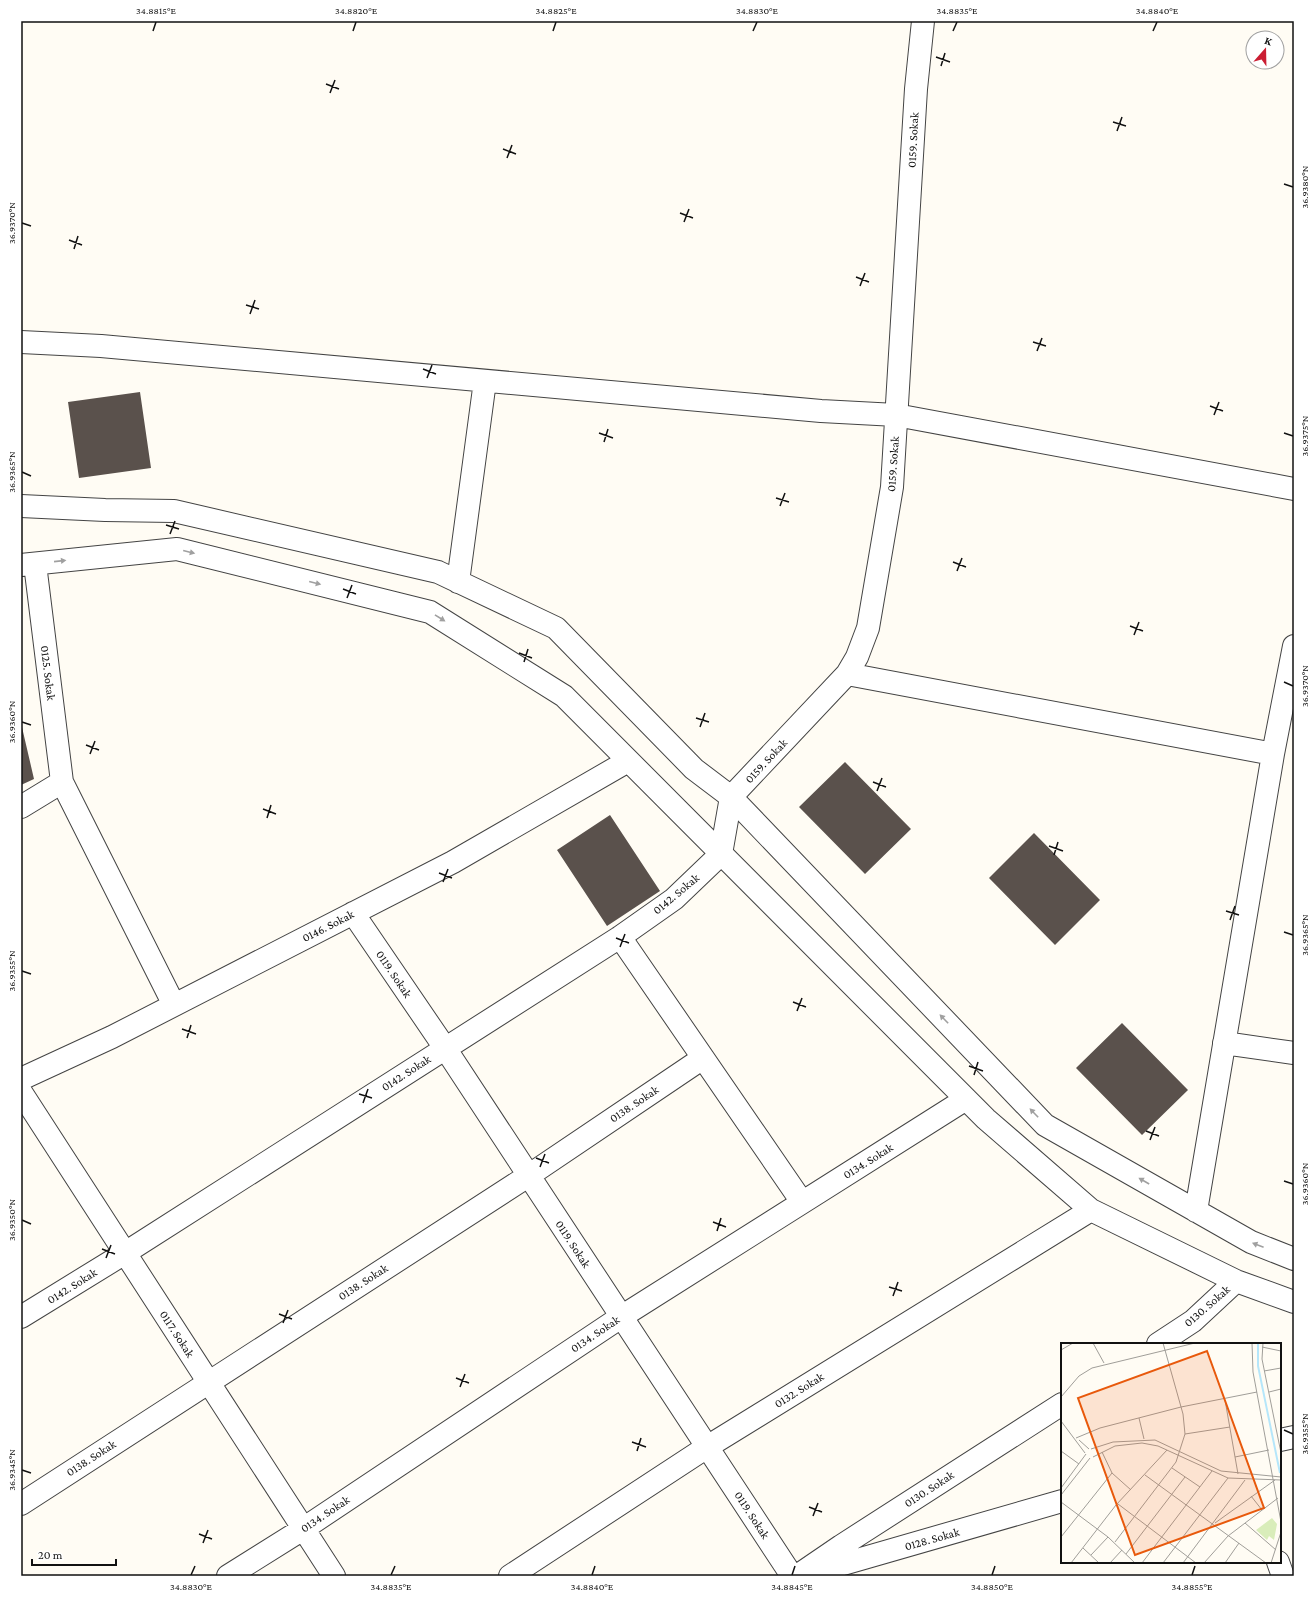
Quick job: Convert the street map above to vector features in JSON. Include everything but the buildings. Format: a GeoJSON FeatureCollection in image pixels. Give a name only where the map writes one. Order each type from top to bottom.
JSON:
{"type":"FeatureCollection","features":[{"type":"Feature","properties":{"kind":"street","name":"0159. Sokak"},"geometry":{"type":"LineString","coordinates":[[731,797],[847,674],[857,658],[868,628],[892,487],[916,89],[923,21]]}},
{"type":"Feature","properties":{"kind":"street"},"geometry":{"type":"LineString","coordinates":[[21,342],[101,346],[485,380],[820,412],[896,415],[1294,489]]}},
{"type":"Feature","properties":{"kind":"street"},"geometry":{"type":"LineString","coordinates":[[458,582],[485,380]]}},
{"type":"Feature","properties":{"kind":"street"},"geometry":{"type":"LineString","coordinates":[[21,506],[105,510],[174,511],[438,572],[556,628],[694,769],[731,797],[1045,1124],[1251,1242],[1294,1259]]}},
{"type":"Feature","properties":{"kind":"street"},"geometry":{"type":"LineString","coordinates":[[28,565],[177,549],[430,612],[564,696],[986,1119],[1091,1210],[1236,1281],[1294,1302]]}},
{"type":"Feature","properties":{"kind":"street","name":"0125. Sokak"},"geometry":{"type":"LineString","coordinates":[[28,565],[62,782],[174,1005]]}},
{"type":"Feature","properties":{"kind":"street"},"geometry":{"type":"LineString","coordinates":[[1196,1211],[1273,754],[1294,646]]}},
{"type":"Feature","properties":{"kind":"street"},"geometry":{"type":"LineString","coordinates":[[847,674],[1273,754]]}},
{"type":"Feature","properties":{"kind":"street","name":"0146. Sokak"},"geometry":{"type":"LineString","coordinates":[[21,1079],[112,1038],[453,862],[628,761]]}},
{"type":"Feature","properties":{"kind":"street"},"geometry":{"type":"LineString","coordinates":[[21,807],[62,782]]}},
{"type":"Feature","properties":{"kind":"street"},"geometry":{"type":"LineString","coordinates":[[721,854],[731,797]]}},
{"type":"Feature","properties":{"kind":"street","name":"0142. Sokak"},"geometry":{"type":"LineString","coordinates":[[21,1317],[125,1253],[620,937],[674,899],[721,854]]}},
{"type":"Feature","properties":{"kind":"street","name":"0119. Sokak"},"geometry":{"type":"LineString","coordinates":[[353,913],[445,1048],[792,1576]]}},
{"type":"Feature","properties":{"kind":"street"},"geometry":{"type":"LineString","coordinates":[[620,937],[802,1202]]}},
{"type":"Feature","properties":{"kind":"street"},"geometry":{"type":"LineString","coordinates":[[1224,1043],[1294,1053]]}},
{"type":"Feature","properties":{"kind":"street","name":"0138. Sokak"},"geometry":{"type":"LineString","coordinates":[[21,1504],[528,1176],[703,1058]]}},
{"type":"Feature","properties":{"kind":"street","name":"0117. Sokak"},"geometry":{"type":"LineString","coordinates":[[21,1092],[334,1576]]}},
{"type":"Feature","properties":{"kind":"street","name":"0134. Sokak"},"geometry":{"type":"LineString","coordinates":[[228,1576],[303,1529],[621,1317],[966,1099]]}},
{"type":"Feature","properties":{"kind":"street","name":"0132. Sokak"},"geometry":{"type":"LineString","coordinates":[[510,1576],[707,1447],[1091,1210]]}},
{"type":"Feature","properties":{"kind":"street","name":"0130. Sokak"},"geometry":{"type":"LineString","coordinates":[[1160,1343],[1193,1321],[1236,1281]]}},
{"type":"Feature","properties":{"kind":"street","name":"0130. Sokak"},"geometry":{"type":"LineString","coordinates":[[797,1576],[841,1546],[1061,1405]]}},
{"type":"Feature","properties":{"kind":"street"},"geometry":{"type":"LineString","coordinates":[[1281,1440],[1294,1437]]}},
{"type":"Feature","properties":{"kind":"street","name":"0128. Sokak"},"geometry":{"type":"LineString","coordinates":[[801,1576],[1061,1501]]}},
{"type":"Feature","properties":{"kind":"street"},"geometry":{"type":"LineString","coordinates":[[1278,1563],[1283,1576]]}}]}
